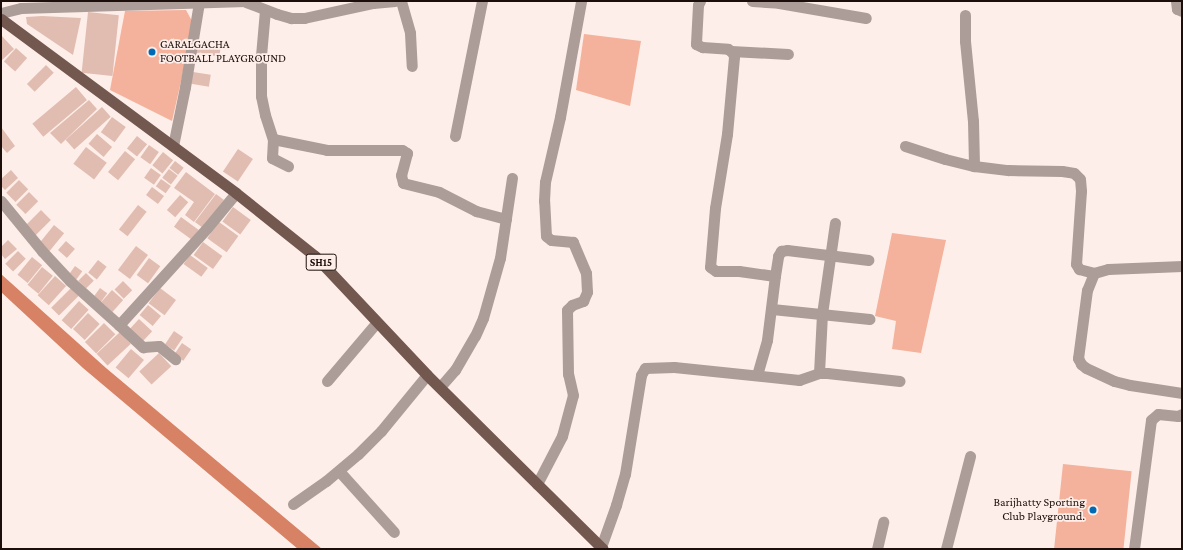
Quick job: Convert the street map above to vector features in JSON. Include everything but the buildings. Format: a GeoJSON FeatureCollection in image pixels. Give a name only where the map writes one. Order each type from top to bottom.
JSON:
{"type":"FeatureCollection","features":[{"type":"Feature","properties":{"kind":"main road","name":"SH15"},"geometry":{"type":"LineString","coordinates":[[1,19],[236,193],[315,256],[427,375],[602,548]]}},
{"type":"Feature","properties":{"kind":"street"},"geometry":{"type":"LineString","coordinates":[[1,13],[21,8],[76,3],[246,2],[291,18],[304,18],[395,1]]}},
{"type":"Feature","properties":{"kind":"street"},"geometry":{"type":"LineString","coordinates":[[401,1],[410,33],[412,66]]}},
{"type":"Feature","properties":{"kind":"street"},"geometry":{"type":"LineString","coordinates":[[455,136],[482,1]]}},
{"type":"Feature","properties":{"kind":"street"},"geometry":{"type":"LineString","coordinates":[[537,484],[562,436],[573,395],[568,374],[567,310],[572,305],[583,301],[586,292],[586,273],[573,242],[548,239],[544,232],[545,182],[560,117],[582,1]]}},
{"type":"Feature","properties":{"kind":"street"},"geometry":{"type":"LineString","coordinates":[[700,1],[698,5],[696,44],[702,47],[724,48],[731,51],[788,54]]}},
{"type":"Feature","properties":{"kind":"street"},"geometry":{"type":"LineString","coordinates":[[752,1],[779,3],[866,18]]}},
{"type":"Feature","properties":{"kind":"street"},"geometry":{"type":"LineString","coordinates":[[1176,1],[1177,9],[1182,11]]}},
{"type":"Feature","properties":{"kind":"street"},"geometry":{"type":"LineString","coordinates":[[173,146],[185,87],[199,2]]}},
{"type":"Feature","properties":{"kind":"street"},"geometry":{"type":"LineString","coordinates":[[265,10],[261,56],[261,90],[265,115],[273,139],[272,158],[288,166]]}},
{"type":"Feature","properties":{"kind":"street"},"geometry":{"type":"LineString","coordinates":[[965,15],[965,41],[972,121],[974,166]]}},
{"type":"Feature","properties":{"kind":"street"},"geometry":{"type":"LineString","coordinates":[[731,51],[733,53],[734,63],[727,134],[716,200],[710,267],[716,271],[739,271],[775,276]]}},
{"type":"Feature","properties":{"kind":"street"},"geometry":{"type":"LineString","coordinates":[[273,139],[326,150],[402,150],[407,153],[401,175],[403,183],[440,192],[476,211],[506,219]]}},
{"type":"Feature","properties":{"kind":"street"},"geometry":{"type":"LineString","coordinates":[[905,146],[945,159],[974,166],[1008,170],[1062,171],[1074,173],[1080,179],[1081,197],[1076,264],[1078,269],[1094,273],[1108,269],[1182,266]]}},
{"type":"Feature","properties":{"kind":"street"},"geometry":{"type":"LineString","coordinates":[[440,387],[454,370],[475,336],[483,318],[500,258],[512,178]]}},
{"type":"Feature","properties":{"kind":"street"},"geometry":{"type":"LineString","coordinates":[[118,325],[207,228],[236,193]]}},
{"type":"Feature","properties":{"kind":"street"},"geometry":{"type":"LineString","coordinates":[[1,201],[42,251],[70,281],[118,325],[143,347],[160,346],[175,359]]}},
{"type":"Feature","properties":{"kind":"street"},"geometry":{"type":"LineString","coordinates":[[818,373],[822,314],[835,223]]}},
{"type":"Feature","properties":{"kind":"street"},"geometry":{"type":"LineString","coordinates":[[757,376],[767,340],[778,256],[783,250],[868,260]]}},
{"type":"Feature","properties":{"kind":"street"},"geometry":{"type":"LineString","coordinates":[[1094,273],[1087,290],[1078,358],[1081,364],[1086,368],[1114,381],[1130,385],[1182,392]]}},
{"type":"Feature","properties":{"kind":"street"},"geometry":{"type":"LineString","coordinates":[[772,309],[869,319]]}},
{"type":"Feature","properties":{"kind":"street"},"geometry":{"type":"LineString","coordinates":[[327,381],[377,322]]}},
{"type":"Feature","properties":{"kind":"street"},"geometry":{"type":"LineString","coordinates":[[602,548],[625,474],[641,375],[644,368],[674,367],[799,380],[818,373],[900,381]]}},
{"type":"Feature","properties":{"kind":"street"},"geometry":{"type":"LineString","coordinates":[[293,504],[339,471],[358,454],[381,431],[427,375]]}},
{"type":"Feature","properties":{"kind":"street"},"geometry":{"type":"LineString","coordinates":[[1134,549],[1151,420],[1158,414],[1178,416],[1182,414]]}},
{"type":"Feature","properties":{"kind":"street"},"geometry":{"type":"LineString","coordinates":[[946,549],[970,456]]}},
{"type":"Feature","properties":{"kind":"street"},"geometry":{"type":"LineString","coordinates":[[339,471],[394,532]]}},
{"type":"Feature","properties":{"kind":"street"},"geometry":{"type":"LineString","coordinates":[[877,549],[883,522]]}},
{"type":"Feature","properties":{"kind":"shaded area","name":"GARALGACHA FOOTBALL PLAYGROUND"},"geometry":{"type":"Polygon","coordinates":[[[186,10],[192,21],[172,121],[110,90],[125,11],[186,10]]]}},
{"type":"Feature","properties":{"kind":"shaded area"},"geometry":{"type":"Polygon","coordinates":[[[584,34],[641,41],[630,106],[576,90],[584,34]]]}},
{"type":"Feature","properties":{"kind":"shaded area"},"geometry":{"type":"Polygon","coordinates":[[[892,233],[946,240],[921,353],[892,349],[896,321],[875,316],[892,233]]]}},
{"type":"Feature","properties":{"kind":"shaded area"},"geometry":{"type":"Polygon","coordinates":[[[1,274],[106,368],[322,549],[298,549],[83,368],[1,292],[1,274]]]}},
{"type":"Feature","properties":{"kind":"shaded area","name":"Barijhatty Sporting Club Playground."},"geometry":{"type":"Polygon","coordinates":[[[1063,464],[1132,471],[1123,549],[1054,549],[1063,464]]]}},
{"type":"Feature","properties":{"kind":"place","name":"GARALGACHA FOOTBALL PLAYGROUND"},"geometry":{"type":"Point","coordinates":[152,52]}},
{"type":"Feature","properties":{"kind":"place","name":"Barijhatty Sporting Club Playground."},"geometry":{"type":"Point","coordinates":[1093,510]}}]}
